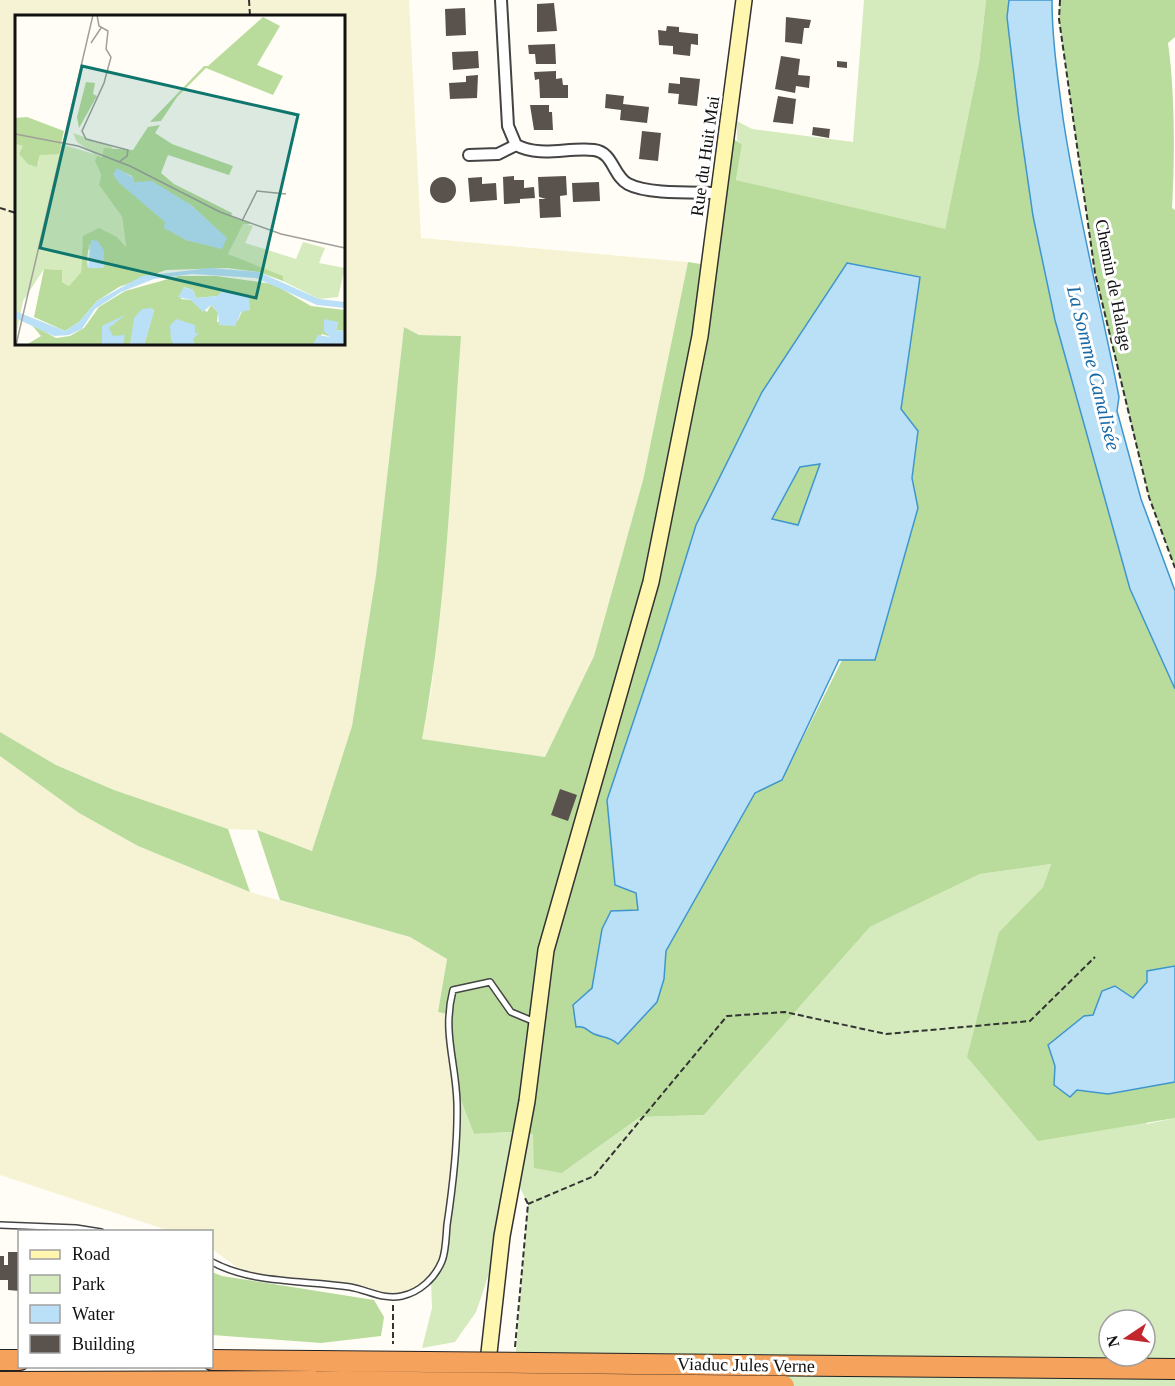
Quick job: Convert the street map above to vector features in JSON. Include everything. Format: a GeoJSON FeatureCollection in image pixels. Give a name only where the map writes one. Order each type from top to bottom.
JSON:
{"type":"FeatureCollection","features":[{"type":"Feature","properties":{"kind":"highway"},"geometry":{"type":"LineString","coordinates":[[0,1360],[18,1360]]}},
{"type":"Feature","properties":{"kind":"highway","name":"Viaduc Jules Verne"},"geometry":{"type":"LineString","coordinates":[[213,1360],[1175,1369]]}},
{"type":"Feature","properties":{"kind":"highway","name":"Viaduc Jules Verne"},"geometry":{"type":"LineString","coordinates":[[0,1382],[316,1381],[784,1386]]}},
{"type":"Feature","properties":{"kind":"street"},"geometry":{"type":"LineString","coordinates":[[501,0],[508,126],[516,145]]}},
{"type":"Feature","properties":{"kind":"street","name":"Rue du Huit Mai"},"geometry":{"type":"LineString","coordinates":[[487,1386],[502,1236],[538,1023],[546,950],[651,582],[703,318],[744,0]]}},
{"type":"Feature","properties":{"kind":"street"},"geometry":{"type":"LineString","coordinates":[[469,155],[498,154],[516,145],[535,152],[595,150],[608,158],[620,178],[635,187],[720,193]]}},
{"type":"Feature","properties":{"kind":"lane"},"geometry":{"type":"LineString","coordinates":[[213,1262],[226,1269],[246,1274],[351,1287],[377,1297],[402,1296],[431,1281],[442,1261],[454,1178],[457,1102],[447,1014],[453,990],[490,982],[511,1012],[538,1023]]}},
{"type":"Feature","properties":{"kind":"lane"},"geometry":{"type":"LineString","coordinates":[[0,1225],[88,1230]]}},
{"type":"Feature","properties":{"kind":"path"},"geometry":{"type":"LineString","coordinates":[[249,0],[250,15]]}},
{"type":"Feature","properties":{"kind":"path","name":"Chemin de Halage"},"geometry":{"type":"LineString","coordinates":[[1060,0],[1059,19],[1095,273],[1149,498],[1175,568]]}},
{"type":"Feature","properties":{"kind":"path"},"geometry":{"type":"LineString","coordinates":[[0,208],[15,213]]}},
{"type":"Feature","properties":{"kind":"path"},"geometry":{"type":"LineString","coordinates":[[528,1204],[594,1176],[727,1016],[785,1012],[886,1034],[1030,1021],[1095,957]]}},
{"type":"Feature","properties":{"kind":"path"},"geometry":{"type":"LineString","coordinates":[[510,1196],[520,1188],[528,1204],[514,1353]]}},
{"type":"Feature","properties":{"kind":"path"},"geometry":{"type":"LineString","coordinates":[[393,1296],[393,1347]]}},
{"type":"Feature","properties":{"kind":"shaded area"},"geometry":{"type":"Polygon","coordinates":[[[0,0],[409,0],[421,238],[688,262],[643,480],[594,656],[545,757],[421,739],[432,686],[460,336],[419,335],[404,327],[376,575],[352,726],[312,851],[257,830],[228,829],[114,790],[56,765],[0,732],[0,0]]]}},
{"type":"Feature","properties":{"kind":"shaded area"},"geometry":{"type":"Polygon","coordinates":[[[0,756],[79,813],[138,846],[250,892],[410,937],[447,959],[438,1012],[447,1014],[457,1102],[454,1178],[442,1261],[431,1281],[402,1296],[377,1297],[367,1291],[246,1274],[213,1250],[213,1230],[167,1230],[0,1175],[0,756]]]}},
{"type":"Feature","properties":{"kind":"green space"},"geometry":{"type":"Polygon","coordinates":[[[864,0],[986,0],[979,63],[945,230],[736,180],[742,144],[737,140],[737,121],[752,129],[853,142],[864,0]]]}},
{"type":"Feature","properties":{"kind":"green space"},"geometry":{"type":"Polygon","coordinates":[[[986,0],[1009,0],[1007,17],[1019,119],[1033,216],[1055,320],[1130,589],[1175,689],[1175,966],[1147,971],[1147,982],[1133,998],[1093,1015],[1048,1045],[1055,1066],[1054,1085],[1108,1094],[1175,1082],[1175,1118],[1038,1141],[967,1057],[999,932],[1043,887],[1051,864],[980,874],[870,927],[704,1115],[640,1117],[562,1173],[534,1168],[533,1134],[509,1132],[474,1134],[455,1085],[447,1014],[438,1012],[447,959],[410,937],[280,900],[257,830],[312,851],[352,726],[376,575],[404,327],[419,335],[461,336],[443,588],[422,739],[545,757],[594,656],[643,480],[688,262],[713,266],[728,136],[742,144],[736,180],[945,229],[979,63],[986,0]],[[919,277],[696,525],[607,800],[615,885],[636,893],[638,910],[611,911],[602,928],[592,988],[573,1005],[583,1023],[596,1033],[610,1036],[664,979],[665,951],[755,793],[782,780],[918,508],[912,478],[918,431],[901,409],[919,277]]]}},
{"type":"Feature","properties":{"kind":"green space"},"geometry":{"type":"Polygon","coordinates":[[[1060,0],[1175,0],[1175,37],[1168,43],[1174,125],[1172,208],[1175,210],[1175,568],[1149,497],[1095,273],[1059,19],[1060,0]]]}},
{"type":"Feature","properties":{"kind":"green space"},"geometry":{"type":"Polygon","coordinates":[[[821,464],[798,525],[772,519],[800,467],[821,464]]]}},
{"type":"Feature","properties":{"kind":"green space"},"geometry":{"type":"Polygon","coordinates":[[[0,732],[56,765],[114,790],[228,829],[250,892],[138,846],[79,813],[0,756],[0,732]]]}},
{"type":"Feature","properties":{"kind":"green space"},"geometry":{"type":"Polygon","coordinates":[[[1051,864],[1043,887],[999,932],[1147,1124],[1175,1118],[1175,1386],[513,1386],[528,1204],[520,1188],[510,1197],[502,1236],[476,1312],[455,1342],[422,1348],[432,1308],[431,1281],[442,1261],[454,1178],[455,1085],[474,1134],[509,1132],[533,1134],[562,1173],[640,1117],[704,1115],[870,927],[980,874],[1051,864]]]}},
{"type":"Feature","properties":{"kind":"green space"},"geometry":{"type":"Polygon","coordinates":[[[213,1272],[222,1276],[374,1300],[384,1317],[381,1336],[321,1343],[213,1335],[213,1272]]]}},
{"type":"Feature","properties":{"kind":"water","name":"La Somme Canalisée"},"geometry":{"type":"Polygon","coordinates":[[[1009,0],[1052,0],[1054,45],[1063,118],[1082,223],[1119,397],[1117,411],[1141,499],[1175,591],[1175,689],[1130,589],[1055,320],[1033,216],[1019,119],[1007,17],[1009,0]]]}},
{"type":"Feature","properties":{"kind":"water"},"geometry":{"type":"Polygon","coordinates":[[[847,263],[920,277],[901,409],[918,431],[912,478],[918,508],[875,660],[839,660],[782,780],[755,793],[666,951],[664,979],[657,1002],[618,1044],[609,1038],[576,1027],[573,1005],[592,988],[602,929],[611,911],[638,910],[636,893],[615,885],[607,800],[696,525],[762,392],[847,263]],[[820,464],[800,467],[772,519],[798,525],[820,464]]]}},
{"type":"Feature","properties":{"kind":"water"},"geometry":{"type":"Polygon","coordinates":[[[1175,966],[1175,1082],[1108,1094],[1077,1090],[1070,1097],[1054,1085],[1055,1066],[1048,1045],[1084,1016],[1093,1015],[1102,991],[1115,986],[1133,998],[1147,982],[1147,971],[1175,966]]]}},
{"type":"Feature","properties":{"kind":"building"},"geometry":{"type":"Polygon","coordinates":[[[554,3],[557,31],[537,32],[537,4],[554,3]]]}},
{"type":"Feature","properties":{"kind":"building"},"geometry":{"type":"Polygon","coordinates":[[[465,8],[466,35],[446,36],[445,9],[465,8]]]}},
{"type":"Feature","properties":{"kind":"building"},"geometry":{"type":"Polygon","coordinates":[[[786,17],[811,20],[809,28],[804,28],[802,44],[785,42],[786,17]]]}},
{"type":"Feature","properties":{"kind":"building"},"geometry":{"type":"Polygon","coordinates":[[[667,26],[679,27],[679,32],[698,34],[698,45],[691,44],[690,56],[673,54],[673,46],[659,45],[658,30],[666,31],[667,26]]]}},
{"type":"Feature","properties":{"kind":"building"},"geometry":{"type":"Polygon","coordinates":[[[555,44],[556,64],[536,64],[535,54],[529,54],[528,45],[555,44]]]}},
{"type":"Feature","properties":{"kind":"building"},"geometry":{"type":"Polygon","coordinates":[[[478,51],[479,68],[453,70],[452,52],[478,51]]]}},
{"type":"Feature","properties":{"kind":"building"},"geometry":{"type":"Polygon","coordinates":[[[781,56],[800,59],[798,75],[810,76],[809,88],[796,86],[795,93],[775,89],[781,56]]]}},
{"type":"Feature","properties":{"kind":"building"},"geometry":{"type":"Polygon","coordinates":[[[837,61],[847,62],[847,68],[837,67],[837,61]]]}},
{"type":"Feature","properties":{"kind":"building"},"geometry":{"type":"Polygon","coordinates":[[[556,71],[556,79],[562,78],[563,85],[568,85],[568,98],[540,98],[539,79],[535,80],[534,72],[556,71]]]}},
{"type":"Feature","properties":{"kind":"building"},"geometry":{"type":"Polygon","coordinates":[[[478,75],[477,98],[450,99],[449,83],[466,82],[466,76],[478,75]]]}},
{"type":"Feature","properties":{"kind":"building"},"geometry":{"type":"Polygon","coordinates":[[[680,77],[700,79],[697,106],[678,104],[679,94],[668,93],[669,83],[680,84],[680,77]]]}},
{"type":"Feature","properties":{"kind":"building"},"geometry":{"type":"Polygon","coordinates":[[[606,94],[624,96],[623,104],[649,107],[647,123],[620,120],[621,110],[605,108],[606,94]]]}},
{"type":"Feature","properties":{"kind":"building"},"geometry":{"type":"Polygon","coordinates":[[[778,96],[796,99],[793,124],[773,122],[778,96]]]}},
{"type":"Feature","properties":{"kind":"building"},"geometry":{"type":"Polygon","coordinates":[[[530,105],[549,105],[549,112],[552,112],[553,130],[534,130],[530,105]]]}},
{"type":"Feature","properties":{"kind":"building"},"geometry":{"type":"Polygon","coordinates":[[[813,127],[830,129],[829,138],[812,135],[813,127]]]}},
{"type":"Feature","properties":{"kind":"building"},"geometry":{"type":"Polygon","coordinates":[[[642,131],[661,133],[658,161],[639,159],[642,131]]]}},
{"type":"Feature","properties":{"kind":"building"},"geometry":{"type":"Polygon","coordinates":[[[514,176],[514,180],[524,180],[524,188],[534,187],[535,198],[520,199],[520,203],[504,204],[503,177],[514,176]]]}},
{"type":"Feature","properties":{"kind":"building"},"geometry":{"type":"Polygon","coordinates":[[[566,176],[567,195],[560,196],[561,217],[540,218],[539,199],[546,199],[539,197],[538,177],[566,176]]]}},
{"type":"Feature","properties":{"kind":"building"},"geometry":{"type":"Polygon","coordinates":[[[443,177],[452,181],[456,190],[452,199],[443,203],[434,199],[430,190],[434,181],[443,177]]]}},
{"type":"Feature","properties":{"kind":"building"},"geometry":{"type":"Polygon","coordinates":[[[482,177],[482,184],[496,183],[497,200],[470,202],[468,178],[482,177]]]}},
{"type":"Feature","properties":{"kind":"building"},"geometry":{"type":"Polygon","coordinates":[[[599,182],[600,201],[573,202],[572,183],[599,182]]]}},
{"type":"Feature","properties":{"kind":"building"},"geometry":{"type":"Polygon","coordinates":[[[560,789],[577,795],[568,821],[551,815],[560,789]]]}},
{"type":"Feature","properties":{"kind":"building"},"geometry":{"type":"Polygon","coordinates":[[[8,1252],[18,1252],[18,1291],[8,1290],[8,1280],[0,1280],[0,1256],[4,1256],[4,1265],[8,1265],[8,1252]]]}}]}
